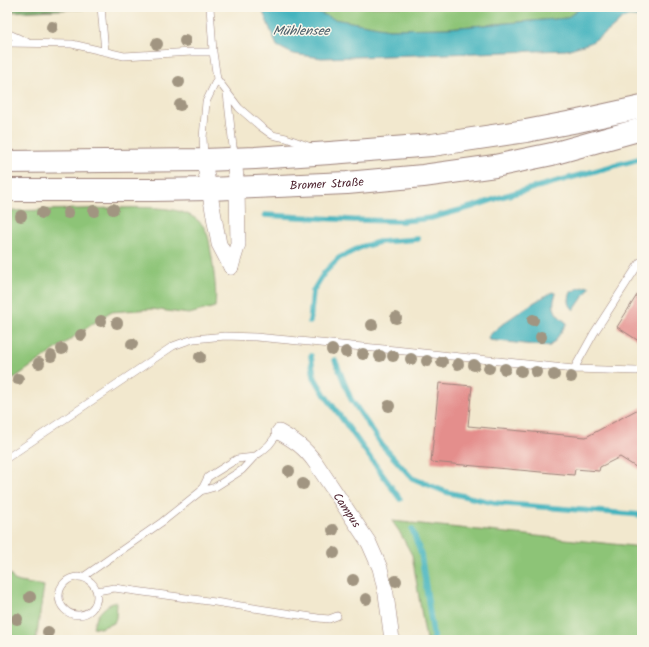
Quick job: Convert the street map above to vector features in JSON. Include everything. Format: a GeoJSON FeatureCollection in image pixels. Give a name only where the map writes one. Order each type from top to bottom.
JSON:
{"type":"FeatureCollection","features":[{"type":"Feature","properties":{"kind":"main road"},"geometry":{"type":"LineString","coordinates":[[7,162],[204,160],[432,146],[563,124],[642,107]]}},
{"type":"Feature","properties":{"kind":"main road","name":"Bromer Straße"},"geometry":{"type":"LineString","coordinates":[[7,190],[209,189],[347,183],[423,176],[480,168],[552,154],[642,129]]}},
{"type":"Feature","properties":{"kind":"street"},"geometry":{"type":"LineString","coordinates":[[204,160],[219,244],[231,267],[238,244],[237,188],[234,158]]}},
{"type":"Feature","properties":{"kind":"street","name":"Campus"},"geometry":{"type":"LineString","coordinates":[[279,432],[306,450],[369,542],[380,568],[386,594],[392,640]]}},
{"type":"Feature","properties":{"kind":"lane"},"geometry":{"type":"LineString","coordinates":[[101,7],[105,52]]}},
{"type":"Feature","properties":{"kind":"lane"},"geometry":{"type":"LineString","coordinates":[[210,7],[213,52],[217,79],[239,108],[272,135],[286,138],[330,153]]}},
{"type":"Feature","properties":{"kind":"lane"},"geometry":{"type":"LineString","coordinates":[[7,33],[31,43]]}},
{"type":"Feature","properties":{"kind":"lane"},"geometry":{"type":"LineString","coordinates":[[7,43],[72,44],[124,56],[213,52]]}},
{"type":"Feature","properties":{"kind":"lane"},"geometry":{"type":"LineString","coordinates":[[204,160],[203,138],[206,102],[217,79]]}},
{"type":"Feature","properties":{"kind":"lane"},"geometry":{"type":"LineString","coordinates":[[227,93],[234,158]]}},
{"type":"Feature","properties":{"kind":"lane"},"geometry":{"type":"LineString","coordinates":[[574,369],[594,333],[640,262]]}},
{"type":"Feature","properties":{"kind":"lane"},"geometry":{"type":"LineString","coordinates":[[7,458],[173,346],[194,339],[225,336],[256,337],[574,369],[637,371]]}},
{"type":"Feature","properties":{"kind":"lane","name":"Campus"},"geometry":{"type":"LineString","coordinates":[[200,491],[215,487],[242,470],[254,457],[269,445],[279,432]]}},
{"type":"Feature","properties":{"kind":"lane"},"geometry":{"type":"LineString","coordinates":[[83,577],[162,522],[200,491],[208,477],[237,459],[254,457]]}},
{"type":"Feature","properties":{"kind":"lane"},"geometry":{"type":"LineString","coordinates":[[72,577],[83,577],[90,581],[97,591],[96,603],[91,610],[83,614],[75,615],[69,613],[61,605],[59,597],[60,589],[64,582],[72,577]]}},
{"type":"Feature","properties":{"kind":"lane"},"geometry":{"type":"LineString","coordinates":[[97,591],[114,588],[318,618],[329,619],[337,616]]}},
{"type":"Feature","properties":{"kind":"green space"},"geometry":{"type":"Polygon","coordinates":[[[7,7],[84,7],[84,9],[7,12],[7,7]]]}},
{"type":"Feature","properties":{"kind":"green space"},"geometry":{"type":"Polygon","coordinates":[[[309,7],[581,7],[567,18],[448,28],[389,29],[334,19],[310,9],[309,7]]]}},
{"type":"Feature","properties":{"kind":"green space"},"geometry":{"type":"Polygon","coordinates":[[[151,208],[178,211],[190,215],[199,222],[206,231],[209,241],[215,282],[215,307],[189,314],[152,309],[110,312],[7,383],[7,211],[151,208]]]}},
{"type":"Feature","properties":{"kind":"green space"},"geometry":{"type":"Polygon","coordinates":[[[392,521],[642,547],[642,640],[426,640],[412,555],[392,521]]]}},
{"type":"Feature","properties":{"kind":"green space"},"geometry":{"type":"Polygon","coordinates":[[[7,570],[14,580],[44,586],[36,640],[7,640],[7,570]]]}},
{"type":"Feature","properties":{"kind":"green space"},"geometry":{"type":"Polygon","coordinates":[[[111,603],[117,603],[116,618],[114,623],[100,628],[93,627],[101,612],[111,603]]]}},
{"type":"Feature","properties":{"kind":"water","name":"Mühlensee"},"geometry":{"type":"Polygon","coordinates":[[[261,7],[309,7],[310,9],[334,19],[389,29],[448,28],[567,18],[581,7],[642,7],[642,19],[631,16],[622,19],[610,30],[590,43],[566,50],[322,58],[293,54],[277,46],[261,7]]]}},
{"type":"Feature","properties":{"kind":"water"},"geometry":{"type":"Polygon","coordinates":[[[588,286],[590,287],[574,310],[569,302],[571,292],[588,286]]]}},
{"type":"Feature","properties":{"kind":"water"},"geometry":{"type":"Polygon","coordinates":[[[553,292],[556,294],[554,299],[555,311],[567,323],[550,346],[489,340],[488,337],[505,322],[553,292]]]}},
{"type":"Feature","properties":{"kind":"building"},"geometry":{"type":"Polygon","coordinates":[[[642,287],[642,343],[617,327],[642,287]]]}},
{"type":"Feature","properties":{"kind":"building"},"geometry":{"type":"Polygon","coordinates":[[[439,383],[472,386],[468,426],[586,437],[642,407],[642,471],[620,457],[600,467],[599,471],[575,469],[574,475],[431,462],[439,383]]]}},
{"type":"Feature","properties":{"kind":"waterway"},"geometry":{"type":"LineString","coordinates":[[265,215],[402,221],[431,218],[642,158]]}},
{"type":"Feature","properties":{"kind":"waterway"},"geometry":{"type":"LineString","coordinates":[[310,322],[313,291],[324,273],[339,258],[361,247],[379,242],[418,239]]}},
{"type":"Feature","properties":{"kind":"waterway"},"geometry":{"type":"LineString","coordinates":[[311,356],[314,377],[325,395],[400,499]]}},
{"type":"Feature","properties":{"kind":"waterway"},"geometry":{"type":"LineString","coordinates":[[335,360],[351,399],[382,445],[412,478],[446,492],[495,503],[642,515]]}},
{"type":"Feature","properties":{"kind":"waterway"},"geometry":{"type":"LineString","coordinates":[[412,529],[421,554],[434,640]]}}]}
